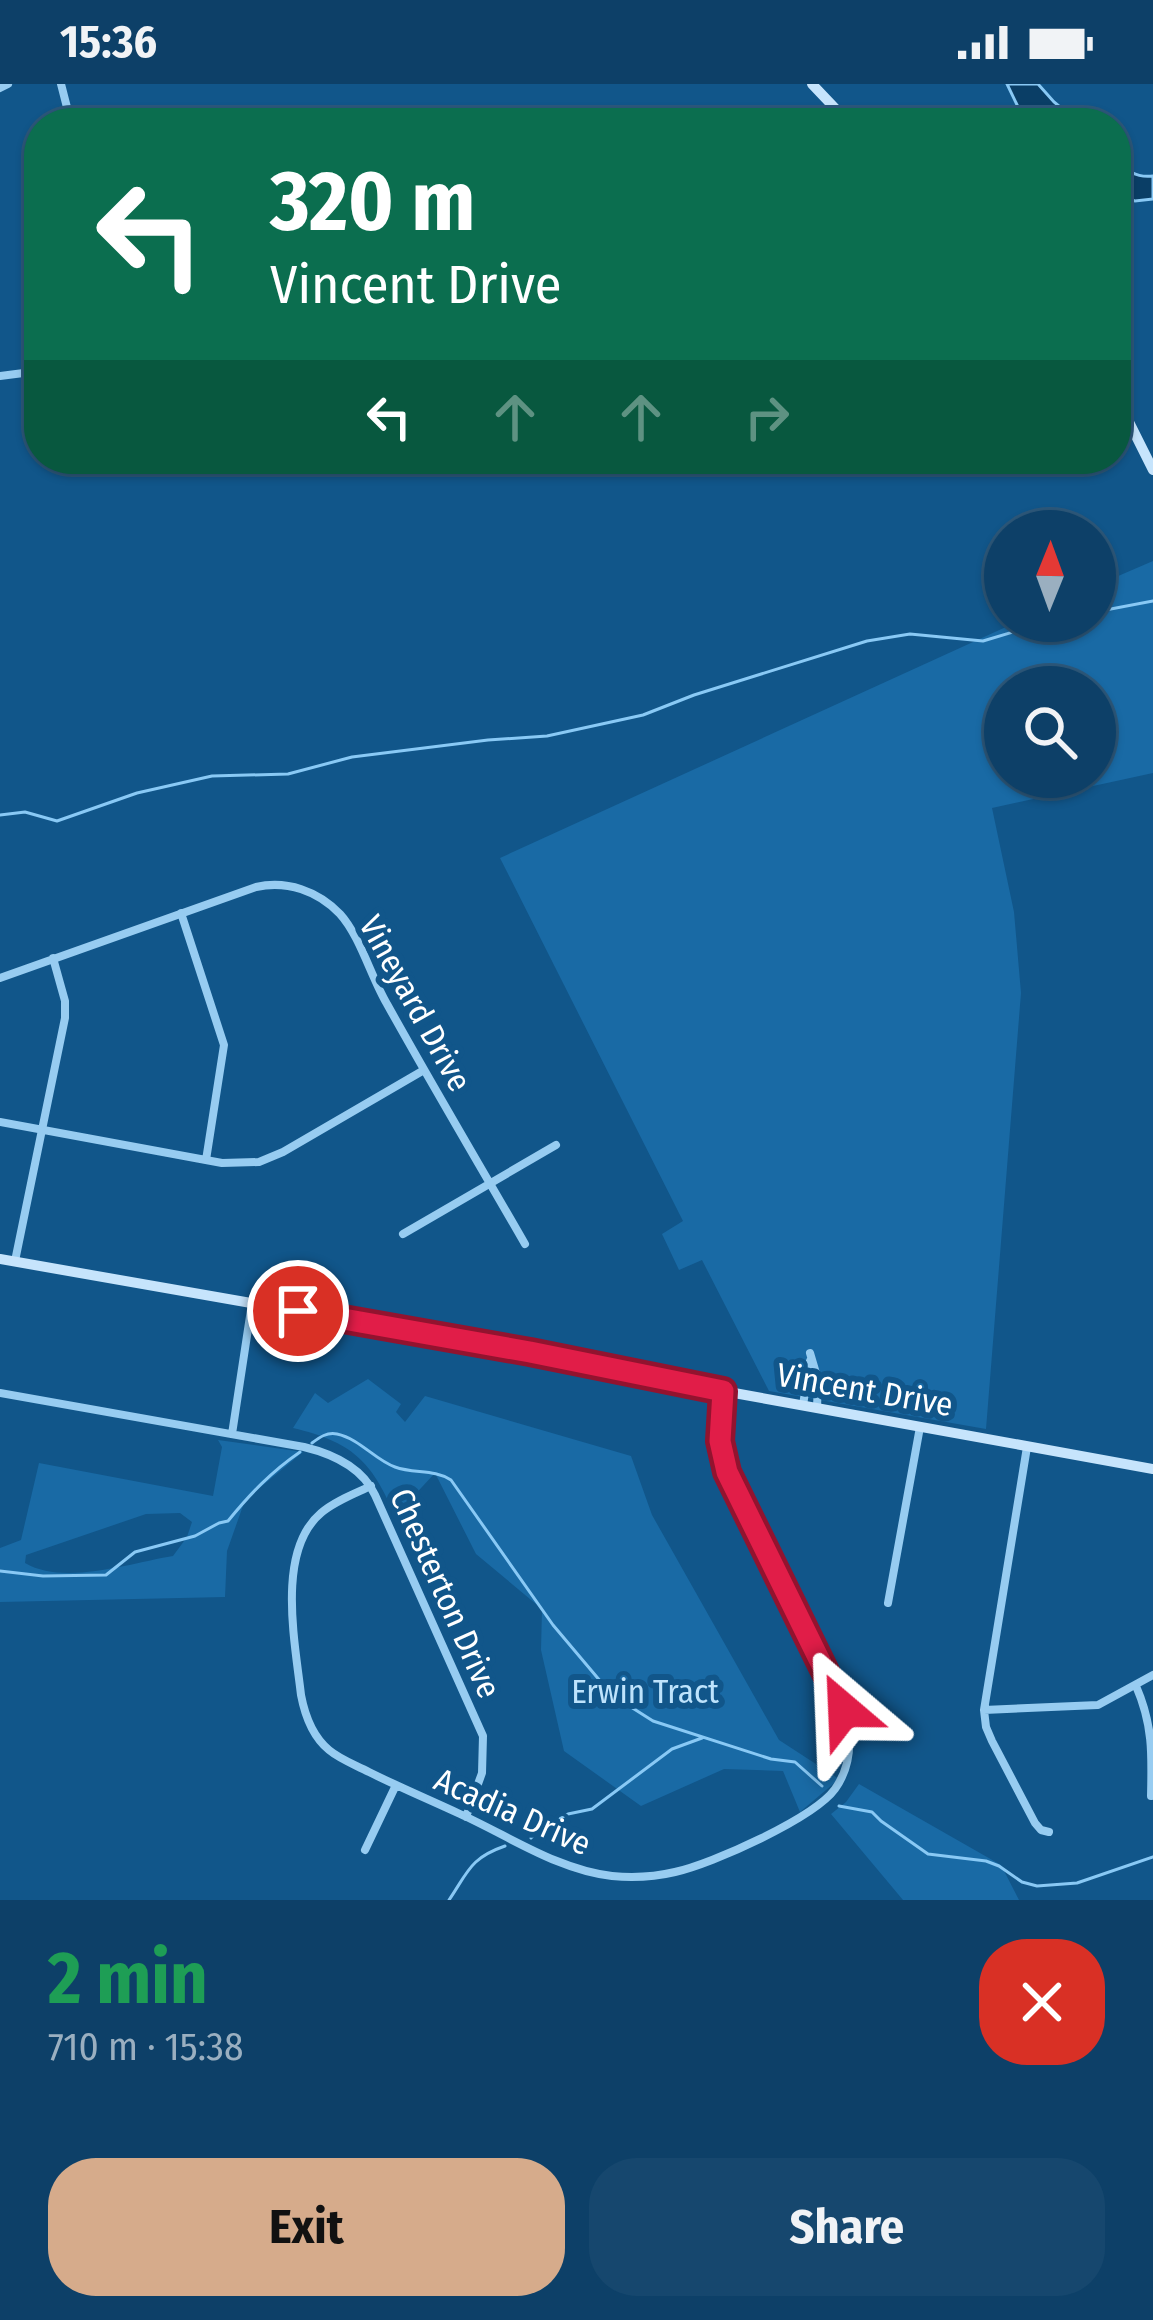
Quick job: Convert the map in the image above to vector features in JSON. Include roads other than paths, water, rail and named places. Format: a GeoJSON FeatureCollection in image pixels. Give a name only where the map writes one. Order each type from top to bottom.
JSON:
{"type":"FeatureCollection","features":[{"type":"Feature","properties":{"kind":"street"},"geometry":{"type":"LineString","coordinates":[[0,88],[8,84]]}},
{"type":"Feature","properties":{"kind":"street"},"geometry":{"type":"LineString","coordinates":[[812,84],[835,108]]}},
{"type":"Feature","properties":{"kind":"street"},"geometry":{"type":"LineString","coordinates":[[1131,427],[1153,470]]}},
{"type":"Feature","properties":{"kind":"street","name":"Vineyard Drive"},"geometry":{"type":"LineString","coordinates":[[0,978],[267,885],[289,885],[320,898],[350,928],[370,973],[525,1244]]}},
{"type":"Feature","properties":{"kind":"street"},"geometry":{"type":"LineString","coordinates":[[181,913],[224,1045],[206,1160]]}},
{"type":"Feature","properties":{"kind":"street"},"geometry":{"type":"LineString","coordinates":[[15,1262],[65,1018],[53,958]]}},
{"type":"Feature","properties":{"kind":"street"},"geometry":{"type":"LineString","coordinates":[[0,1121],[206,1160],[259,1162],[424,1070]]}},
{"type":"Feature","properties":{"kind":"street"},"geometry":{"type":"LineString","coordinates":[[403,1234],[556,1145]]}},
{"type":"Feature","properties":{"kind":"street","name":"Vincent Drive"},"geometry":{"type":"LineString","coordinates":[[0,1259],[1153,1469]]}},
{"type":"Feature","properties":{"kind":"street"},"geometry":{"type":"LineString","coordinates":[[232,1434],[252,1303]]}},
{"type":"Feature","properties":{"kind":"street"},"geometry":{"type":"LineString","coordinates":[[810,1353],[818,1380],[810,1406],[810,1353]]}},
{"type":"Feature","properties":{"kind":"street","name":"Acadia Drive"},"geometry":{"type":"LineString","coordinates":[[371,1486],[321,1513],[298,1546],[292,1577],[298,1670],[304,1712],[318,1739],[338,1756],[396,1786],[577,1868],[611,1876],[656,1876],[705,1863],[807,1813],[827,1798],[839,1782],[849,1753],[847,1720],[727,1472],[720,1441],[723,1391]]}},
{"type":"Feature","properties":{"kind":"street","name":"Chesterton Drive"},"geometry":{"type":"LineString","coordinates":[[0,1393],[328,1454],[352,1467],[371,1486],[483,1736],[482,1772],[466,1816]]}},
{"type":"Feature","properties":{"kind":"street"},"geometry":{"type":"LineString","coordinates":[[888,1603],[920,1426]]}},
{"type":"Feature","properties":{"kind":"street"},"geometry":{"type":"LineString","coordinates":[[1027,1447],[984,1710],[992,1741],[1034,1823],[1049,1832]]}},
{"type":"Feature","properties":{"kind":"street"},"geometry":{"type":"LineString","coordinates":[[984,1710],[1098,1705],[1153,1675]]}},
{"type":"Feature","properties":{"kind":"street"},"geometry":{"type":"LineString","coordinates":[[1136,1686],[1148,1709],[1152,1737],[1150,1796]]}},
{"type":"Feature","properties":{"kind":"street"},"geometry":{"type":"LineString","coordinates":[[365,1850],[396,1786]]}},
{"type":"Feature","properties":{"kind":"waterway"},"geometry":{"type":"LineString","coordinates":[[1116,608],[1153,601]]}},
{"type":"Feature","properties":{"kind":"waterway"},"geometry":{"type":"LineString","coordinates":[[0,815],[25,812],[57,821],[137,793],[212,776],[288,774],[352,757],[547,736],[643,715],[867,641],[910,634],[984,641]]}},
{"type":"Feature","properties":{"kind":"waterway"},"geometry":{"type":"LineString","coordinates":[[312,1443],[337,1434],[395,1467],[451,1480],[553,1625],[612,1695],[653,1721],[771,1759],[795,1762],[822,1786]]}},
{"type":"Feature","properties":{"kind":"waterway"},"geometry":{"type":"LineString","coordinates":[[0,1571],[106,1575],[135,1552],[195,1536],[228,1521],[261,1484],[300,1452]]}},
{"type":"Feature","properties":{"kind":"waterway"},"geometry":{"type":"LineString","coordinates":[[531,1838],[568,1814],[592,1809],[672,1749],[702,1738]]}},
{"type":"Feature","properties":{"kind":"waterway"},"geometry":{"type":"LineString","coordinates":[[839,1806],[872,1812],[928,1854],[986,1861],[1037,1886],[1077,1883],[1153,1857]]}},
{"type":"Feature","properties":{"kind":"waterway"},"geometry":{"type":"LineString","coordinates":[[449,1900],[477,1861],[505,1846]]}},
{"type":"Feature","properties":{"kind":"park label","name":"Erwin Tract"},"geometry":{"type":"Point","coordinates":[645,1691]}}]}
